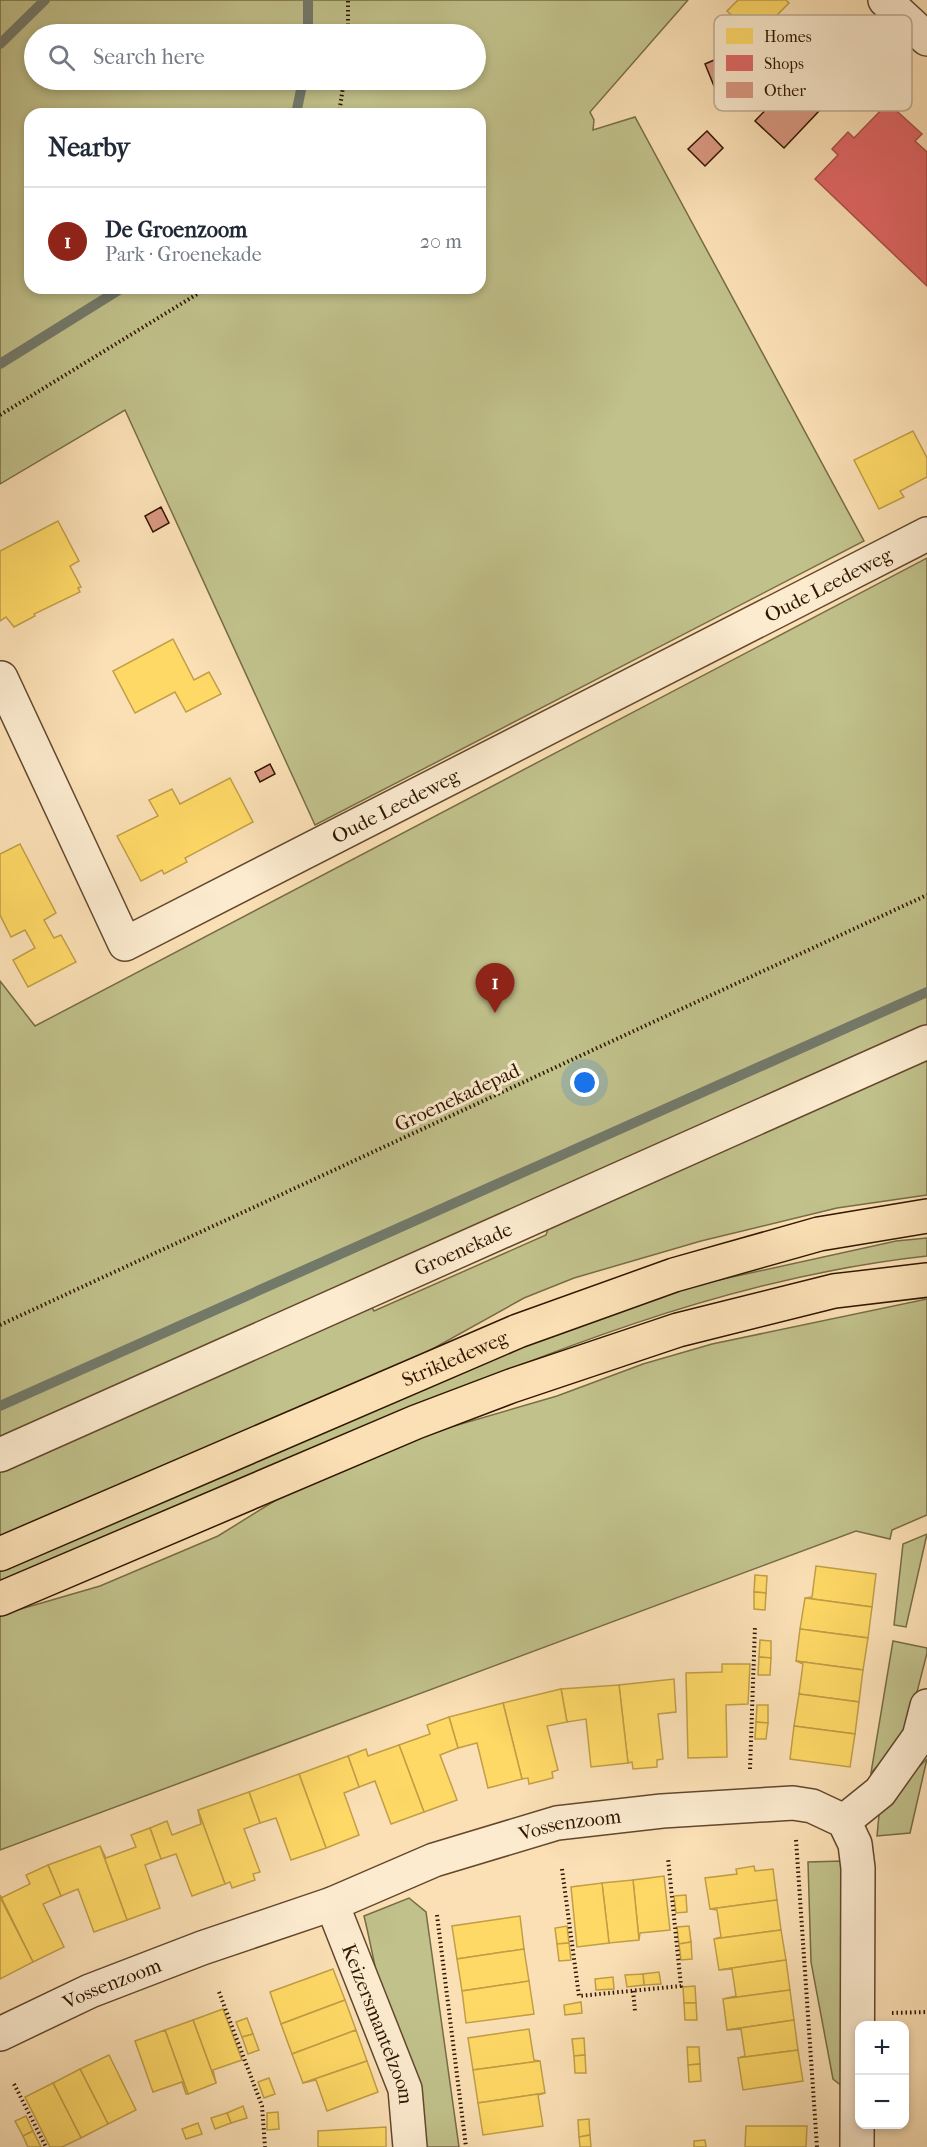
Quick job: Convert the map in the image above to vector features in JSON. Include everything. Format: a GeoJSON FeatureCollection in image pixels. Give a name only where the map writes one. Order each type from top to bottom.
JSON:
{"type":"FeatureCollection","features":[{"type":"Feature","properties":{"kind":"main road","name":"Strikledeweg"},"geometry":{"type":"LineString","coordinates":[[0,1554],[518,1330],[674,1275],[807,1237],[927,1216]]}},
{"type":"Feature","properties":{"kind":"main road"},"geometry":{"type":"LineString","coordinates":[[0,1599],[416,1422],[511,1386],[678,1330],[834,1291],[927,1280]]}},
{"type":"Feature","properties":{"kind":"street"},"geometry":{"type":"LineString","coordinates":[[885,0],[901,15]]}},
{"type":"Feature","properties":{"kind":"street"},"geometry":{"type":"LineString","coordinates":[[912,25],[927,39]]}},
{"type":"Feature","properties":{"kind":"street","name":"Oude Leedeweg"},"geometry":{"type":"LineString","coordinates":[[1,678],[125,944],[927,534]]}},
{"type":"Feature","properties":{"kind":"street","name":"Groenekade"},"geometry":{"type":"LineString","coordinates":[[0,1455],[927,1042]]}},
{"type":"Feature","properties":{"kind":"street"},"geometry":{"type":"LineString","coordinates":[[857,2147],[858,1868],[855,1844],[844,1821],[880,1792],[919,1737],[927,1706]]}},
{"type":"Feature","properties":{"kind":"street","name":"Vossenzoom"},"geometry":{"type":"LineString","coordinates":[[0,2034],[90,1991],[202,1948],[332,1904],[434,1860],[557,1823],[662,1811],[793,1803],[812,1806],[844,1821]]}},
{"type":"Feature","properties":{"kind":"street","name":"Keizersmantelzoom"},"geometry":{"type":"LineString","coordinates":[[332,1904],[405,2089],[410,2147]]}},
{"type":"Feature","properties":{"kind":"path"},"geometry":{"type":"LineString","coordinates":[[348,0],[348,24]]}},
{"type":"Feature","properties":{"kind":"path"},"geometry":{"type":"LineString","coordinates":[[340,108],[343,90]]}},
{"type":"Feature","properties":{"kind":"path"},"geometry":{"type":"LineString","coordinates":[[0,415],[197,294]]}},
{"type":"Feature","properties":{"kind":"path","name":"Groenekadepad"},"geometry":{"type":"LineString","coordinates":[[0,1325],[927,895]]}},
{"type":"Feature","properties":{"kind":"path"},"geometry":{"type":"LineString","coordinates":[[748,1806],[755,1626]]}},
{"type":"Feature","properties":{"kind":"path"},"geometry":{"type":"LineString","coordinates":[[793,1803],[817,2147]]}},
{"type":"Feature","properties":{"kind":"path"},"geometry":{"type":"LineString","coordinates":[[562,1869],[579,1996],[633,1991],[681,1986],[668,1858]]}},
{"type":"Feature","properties":{"kind":"path"},"geometry":{"type":"LineString","coordinates":[[437,1915],[466,2147]]}},
{"type":"Feature","properties":{"kind":"path"},"geometry":{"type":"LineString","coordinates":[[633,1991],[635,2011]]}},
{"type":"Feature","properties":{"kind":"path"},"geometry":{"type":"LineString","coordinates":[[219,1992],[262,2106],[265,2147]]}},
{"type":"Feature","properties":{"kind":"path"},"geometry":{"type":"LineString","coordinates":[[14,2084],[46,2147]]}},
{"type":"Feature","properties":{"kind":"green space"},"geometry":{"type":"Polygon","coordinates":[[[0,0],[688,0],[590,112],[594,120],[593,130],[635,117],[864,541],[315,825],[125,410],[0,484],[0,0]]]}},
{"type":"Feature","properties":{"kind":"green space"},"geometry":{"type":"Polygon","coordinates":[[[927,558],[927,1027],[0,1441],[0,981],[35,1026],[927,558]]]}},
{"type":"Feature","properties":{"kind":"green space"},"geometry":{"type":"Polygon","coordinates":[[[927,1057],[927,1195],[837,1208],[701,1241],[574,1278],[524,1298],[364,1387],[0,1542],[0,1471],[371,1306],[374,1311],[546,1235],[549,1226],[927,1057]]]}},
{"type":"Feature","properties":{"kind":"green space"},"geometry":{"type":"Polygon","coordinates":[[[927,1238],[927,1256],[852,1267],[778,1282],[705,1301],[561,1349],[421,1406],[0,1586],[0,1566],[426,1384],[618,1309],[700,1284],[896,1241],[927,1238]]]}},
{"type":"Feature","properties":{"kind":"green space"},"geometry":{"type":"Polygon","coordinates":[[[927,1299],[927,1515],[892,1530],[890,1539],[856,1531],[0,1850],[0,1615],[100,1586],[218,1536],[310,1479],[389,1445],[557,1396],[643,1364],[712,1344],[927,1299]]]}},
{"type":"Feature","properties":{"kind":"green space"},"geometry":{"type":"Polygon","coordinates":[[[927,1534],[906,1627],[894,1625],[903,1544],[927,1534]]]}},
{"type":"Feature","properties":{"kind":"green space"},"geometry":{"type":"Polygon","coordinates":[[[893,1641],[927,1648],[927,1653],[906,1735],[871,1773],[893,1641]]]}},
{"type":"Feature","properties":{"kind":"green space"},"geometry":{"type":"Polygon","coordinates":[[[927,1759],[910,1833],[877,1836],[880,1804],[927,1759]]]}},
{"type":"Feature","properties":{"kind":"green space"},"geometry":{"type":"Polygon","coordinates":[[[843,1861],[843,2087],[833,2079],[811,1962],[808,1862],[843,1861]]]}},
{"type":"Feature","properties":{"kind":"green space"},"geometry":{"type":"Polygon","coordinates":[[[409,1898],[426,1912],[459,2147],[424,2147],[424,2127],[416,2087],[380,1988],[364,1916],[409,1898]]]}},
{"type":"Feature","properties":{"kind":"building: Homes"},"geometry":{"type":"Polygon","coordinates":[[[738,0],[786,0],[789,3],[777,15],[731,15],[727,11],[738,0]]]}},
{"type":"Feature","properties":{"kind":"building: Homes"},"geometry":{"type":"Polygon","coordinates":[[[913,431],[927,458],[927,477],[900,491],[904,497],[879,509],[854,460],[913,431]]]}},
{"type":"Feature","properties":{"kind":"building: Homes"},"geometry":{"type":"Polygon","coordinates":[[[58,521],[79,561],[70,566],[81,587],[78,588],[80,592],[34,614],[35,616],[14,627],[6,617],[0,621],[0,551],[58,521]]]}},
{"type":"Feature","properties":{"kind":"building: Homes"},"geometry":{"type":"Polygon","coordinates":[[[173,639],[194,680],[209,672],[221,694],[186,712],[175,692],[135,713],[113,671],[173,639]]]}},
{"type":"Feature","properties":{"kind":"building: Homes"},"geometry":{"type":"Polygon","coordinates":[[[230,778],[253,822],[185,858],[187,862],[164,874],[162,870],[141,881],[117,836],[158,816],[149,800],[172,789],[180,804],[230,778]]]}},
{"type":"Feature","properties":{"kind":"building: Homes"},"geometry":{"type":"Polygon","coordinates":[[[20,844],[56,913],[44,920],[54,938],[61,935],[76,962],[28,987],[13,960],[35,948],[25,930],[11,937],[0,915],[0,854],[20,844]]]}},
{"type":"Feature","properties":{"kind":"building: Homes"},"geometry":{"type":"Polygon","coordinates":[[[816,1566],[876,1574],[872,1607],[805,1598],[812,1597],[816,1566]]]}},
{"type":"Feature","properties":{"kind":"building: Homes"},"geometry":{"type":"Polygon","coordinates":[[[755,1575],[767,1576],[766,1593],[754,1592],[755,1575]]]}},
{"type":"Feature","properties":{"kind":"building: Homes"},"geometry":{"type":"Polygon","coordinates":[[[754,1592],[766,1593],[765,1610],[754,1609],[754,1592]]]}},
{"type":"Feature","properties":{"kind":"building: Homes"},"geometry":{"type":"Polygon","coordinates":[[[805,1598],[872,1607],[868,1638],[800,1629],[805,1598]]]}},
{"type":"Feature","properties":{"kind":"building: Homes"},"geometry":{"type":"Polygon","coordinates":[[[800,1629],[868,1638],[863,1670],[796,1661],[800,1629]]]}},
{"type":"Feature","properties":{"kind":"building: Homes"},"geometry":{"type":"Polygon","coordinates":[[[760,1640],[771,1641],[771,1658],[759,1657],[760,1640]]]}},
{"type":"Feature","properties":{"kind":"building: Homes"},"geometry":{"type":"Polygon","coordinates":[[[759,1657],[771,1658],[770,1675],[758,1675],[759,1657]]]}},
{"type":"Feature","properties":{"kind":"building: Homes"},"geometry":{"type":"Polygon","coordinates":[[[796,1661],[863,1670],[859,1702],[799,1694],[803,1664],[796,1661]]]}},
{"type":"Feature","properties":{"kind":"building: Homes"},"geometry":{"type":"Polygon","coordinates":[[[722,1664],[750,1664],[748,1704],[726,1705],[727,1757],[688,1758],[686,1673],[722,1672],[722,1664]]]}},
{"type":"Feature","properties":{"kind":"building: Homes"},"geometry":{"type":"Polygon","coordinates":[[[674,1679],[676,1712],[658,1714],[663,1759],[657,1760],[657,1767],[633,1769],[632,1762],[628,1763],[619,1685],[674,1679]]]}},
{"type":"Feature","properties":{"kind":"building: Homes"},"geometry":{"type":"Polygon","coordinates":[[[619,1685],[628,1763],[591,1767],[586,1719],[567,1722],[561,1689],[619,1685]]]}},
{"type":"Feature","properties":{"kind":"building: Homes"},"geometry":{"type":"Polygon","coordinates":[[[561,1689],[567,1722],[547,1726],[558,1770],[552,1772],[553,1778],[529,1784],[528,1778],[522,1779],[503,1703],[561,1689]]]}},
{"type":"Feature","properties":{"kind":"building: Homes"},"geometry":{"type":"Polygon","coordinates":[[[799,1694],[859,1702],[855,1734],[794,1726],[799,1694]]]}},
{"type":"Feature","properties":{"kind":"building: Homes"},"geometry":{"type":"Polygon","coordinates":[[[503,1703],[522,1779],[488,1788],[477,1743],[458,1748],[449,1717],[503,1703]]]}},
{"type":"Feature","properties":{"kind":"building: Homes"},"geometry":{"type":"Polygon","coordinates":[[[757,1705],[768,1705],[768,1723],[756,1722],[757,1705]]]}},
{"type":"Feature","properties":{"kind":"building: Homes"},"geometry":{"type":"Polygon","coordinates":[[[449,1717],[458,1748],[440,1755],[457,1800],[424,1812],[399,1745],[430,1734],[427,1725],[449,1717]]]}},
{"type":"Feature","properties":{"kind":"building: Homes"},"geometry":{"type":"Polygon","coordinates":[[[756,1722],[768,1723],[766,1739],[755,1739],[756,1722]]]}},
{"type":"Feature","properties":{"kind":"building: Homes"},"geometry":{"type":"Polygon","coordinates":[[[794,1726],[855,1734],[850,1767],[790,1759],[794,1726]]]}},
{"type":"Feature","properties":{"kind":"building: Homes"},"geometry":{"type":"Polygon","coordinates":[[[399,1745],[424,1812],[391,1824],[375,1781],[359,1787],[348,1756],[366,1749],[368,1756],[399,1745]]]}},
{"type":"Feature","properties":{"kind":"building: Homes"},"geometry":{"type":"Polygon","coordinates":[[[348,1756],[359,1787],[344,1793],[359,1835],[326,1848],[299,1774],[348,1756]]]}},
{"type":"Feature","properties":{"kind":"building: Homes"},"geometry":{"type":"Polygon","coordinates":[[[299,1774],[326,1848],[291,1860],[276,1818],[260,1823],[249,1792],[299,1774]]]}},
{"type":"Feature","properties":{"kind":"building: Homes"},"geometry":{"type":"Polygon","coordinates":[[[249,1792],[260,1823],[244,1829],[260,1872],[253,1874],[255,1880],[232,1888],[230,1882],[225,1884],[198,1810],[249,1792]]]}},
{"type":"Feature","properties":{"kind":"building: Homes"},"geometry":{"type":"Polygon","coordinates":[[[198,1810],[225,1884],[192,1896],[176,1854],[161,1859],[150,1828],[167,1821],[172,1835],[201,1824],[198,1810]]]}},
{"type":"Feature","properties":{"kind":"building: Homes"},"geometry":{"type":"Polygon","coordinates":[[[150,1828],[161,1859],[145,1865],[160,1908],[127,1920],[100,1846],[106,1858],[136,1847],[131,1835],[150,1828]]]}},
{"type":"Feature","properties":{"kind":"building: Homes"},"geometry":{"type":"Polygon","coordinates":[[[100,1846],[127,1920],[94,1932],[78,1889],[61,1896],[48,1865],[100,1846]]]}},
{"type":"Feature","properties":{"kind":"building: Homes"},"geometry":{"type":"Polygon","coordinates":[[[48,1865],[61,1896],[43,1904],[64,1947],[33,1962],[1,1898],[30,1884],[26,1875],[48,1865]]]}},
{"type":"Feature","properties":{"kind":"building: Homes"},"geometry":{"type":"Polygon","coordinates":[[[754,1866],[755,1871],[773,1869],[777,1900],[710,1909],[705,1878],[737,1874],[736,1869],[754,1866]]]}},
{"type":"Feature","properties":{"kind":"building: Homes"},"geometry":{"type":"Polygon","coordinates":[[[664,1876],[670,1930],[640,1933],[639,1940],[633,1880],[664,1876]]]}},
{"type":"Feature","properties":{"kind":"building: Homes"},"geometry":{"type":"Polygon","coordinates":[[[633,1880],[639,1940],[609,1943],[602,1883],[633,1880]]]}},
{"type":"Feature","properties":{"kind":"building: Homes"},"geometry":{"type":"Polygon","coordinates":[[[602,1883],[609,1943],[577,1947],[571,1887],[602,1883]]]}},
{"type":"Feature","properties":{"kind":"building: Homes"},"geometry":{"type":"Polygon","coordinates":[[[686,1895],[687,1912],[676,1913],[674,1896],[686,1895]]]}},
{"type":"Feature","properties":{"kind":"building: Homes"},"geometry":{"type":"Polygon","coordinates":[[[0,1897],[33,1962],[0,1979],[0,1897]]]}},
{"type":"Feature","properties":{"kind":"building: Homes"},"geometry":{"type":"Polygon","coordinates":[[[777,1900],[781,1930],[714,1939],[721,1937],[717,1910],[710,1909],[777,1900]]]}},
{"type":"Feature","properties":{"kind":"building: Homes"},"geometry":{"type":"Polygon","coordinates":[[[520,1916],[524,1949],[457,1959],[452,1926],[520,1916]]]}},
{"type":"Feature","properties":{"kind":"building: Homes"},"geometry":{"type":"Polygon","coordinates":[[[567,1926],[569,1943],[557,1944],[555,1928],[567,1926]]]}},
{"type":"Feature","properties":{"kind":"building: Homes"},"geometry":{"type":"Polygon","coordinates":[[[689,1926],[691,1942],[679,1944],[677,1927],[689,1926]]]}},
{"type":"Feature","properties":{"kind":"building: Homes"},"geometry":{"type":"Polygon","coordinates":[[[781,1930],[786,1960],[719,1970],[714,1939],[781,1930]]]}},
{"type":"Feature","properties":{"kind":"building: Homes"},"geometry":{"type":"Polygon","coordinates":[[[691,1942],[692,1959],[681,1960],[679,1944],[691,1942]]]}},
{"type":"Feature","properties":{"kind":"building: Homes"},"geometry":{"type":"Polygon","coordinates":[[[569,1943],[571,1960],[559,1961],[557,1944],[569,1943]]]}},
{"type":"Feature","properties":{"kind":"building: Homes"},"geometry":{"type":"Polygon","coordinates":[[[524,1949],[529,1981],[462,1991],[457,1959],[524,1949]]]}},
{"type":"Feature","properties":{"kind":"building: Homes"},"geometry":{"type":"Polygon","coordinates":[[[786,1960],[790,1990],[723,1999],[736,1996],[732,1969],[719,1970],[786,1960]]]}},
{"type":"Feature","properties":{"kind":"building: Homes"},"geometry":{"type":"Polygon","coordinates":[[[333,1969],[345,2000],[281,2024],[270,1992],[333,1969]]]}},
{"type":"Feature","properties":{"kind":"building: Homes"},"geometry":{"type":"Polygon","coordinates":[[[659,1972],[661,1984],[644,1985],[643,1974],[659,1972]]]}},
{"type":"Feature","properties":{"kind":"building: Homes"},"geometry":{"type":"Polygon","coordinates":[[[643,1974],[644,1985],[627,1987],[625,1975],[643,1974]]]}},
{"type":"Feature","properties":{"kind":"building: Homes"},"geometry":{"type":"Polygon","coordinates":[[[613,1977],[614,1989],[596,1990],[595,1979],[613,1977]]]}},
{"type":"Feature","properties":{"kind":"building: Homes"},"geometry":{"type":"Polygon","coordinates":[[[529,1981],[534,2014],[466,2023],[462,1991],[529,1981]]]}},
{"type":"Feature","properties":{"kind":"building: Homes"},"geometry":{"type":"Polygon","coordinates":[[[695,1986],[696,2003],[684,2003],[683,1987],[695,1986]]]}},
{"type":"Feature","properties":{"kind":"building: Homes"},"geometry":{"type":"Polygon","coordinates":[[[790,1990],[794,2020],[727,2030],[723,1999],[790,1990]]]}},
{"type":"Feature","properties":{"kind":"building: Homes"},"geometry":{"type":"Polygon","coordinates":[[[345,2000],[356,2030],[292,2054],[281,2024],[345,2000]]]}},
{"type":"Feature","properties":{"kind":"building: Homes"},"geometry":{"type":"Polygon","coordinates":[[[581,2002],[582,2013],[565,2015],[564,2005],[581,2002]]]}},
{"type":"Feature","properties":{"kind":"building: Homes"},"geometry":{"type":"Polygon","coordinates":[[[684,2003],[696,2003],[697,2020],[685,2020],[684,2003]]]}},
{"type":"Feature","properties":{"kind":"building: Homes"},"geometry":{"type":"Polygon","coordinates":[[[223,2009],[242,2060],[213,2070],[216,2083],[193,2020],[223,2009]]]}},
{"type":"Feature","properties":{"kind":"building: Homes"},"geometry":{"type":"Polygon","coordinates":[[[247,2018],[253,2034],[242,2037],[236,2022],[247,2018]]]}},
{"type":"Feature","properties":{"kind":"building: Homes"},"geometry":{"type":"Polygon","coordinates":[[[193,2020],[216,2083],[188,2094],[165,2030],[193,2020]]]}},
{"type":"Feature","properties":{"kind":"building: Homes"},"geometry":{"type":"Polygon","coordinates":[[[794,2020],[798,2050],[738,2058],[745,2056],[741,2029],[727,2030],[794,2020]]]}},
{"type":"Feature","properties":{"kind":"building: Homes"},"geometry":{"type":"Polygon","coordinates":[[[529,2029],[534,2060],[540,2061],[473,2070],[468,2038],[529,2029]]]}},
{"type":"Feature","properties":{"kind":"building: Homes"},"geometry":{"type":"Polygon","coordinates":[[[165,2030],[188,2094],[182,2082],[153,2092],[135,2041],[165,2030]]]}},
{"type":"Feature","properties":{"kind":"building: Homes"},"geometry":{"type":"Polygon","coordinates":[[[356,2030],[367,2061],[303,2083],[292,2054],[356,2030]]]}},
{"type":"Feature","properties":{"kind":"building: Homes"},"geometry":{"type":"Polygon","coordinates":[[[253,2034],[259,2050],[248,2054],[242,2037],[253,2034]]]}},
{"type":"Feature","properties":{"kind":"building: Homes"},"geometry":{"type":"Polygon","coordinates":[[[584,2038],[585,2055],[574,2056],[572,2039],[584,2038]]]}},
{"type":"Feature","properties":{"kind":"building: Homes"},"geometry":{"type":"Polygon","coordinates":[[[687,2047],[699,2047],[700,2064],[688,2065],[687,2047]]]}},
{"type":"Feature","properties":{"kind":"building: Homes"},"geometry":{"type":"Polygon","coordinates":[[[798,2050],[803,2081],[743,2090],[738,2058],[798,2050]]]}},
{"type":"Feature","properties":{"kind":"building: Homes"},"geometry":{"type":"Polygon","coordinates":[[[109,2055],[136,2110],[108,2124],[80,2069],[109,2055]]]}},
{"type":"Feature","properties":{"kind":"building: Homes"},"geometry":{"type":"Polygon","coordinates":[[[585,2055],[586,2073],[575,2073],[574,2056],[585,2055]]]}},
{"type":"Feature","properties":{"kind":"building: Homes"},"geometry":{"type":"Polygon","coordinates":[[[367,2061],[378,2092],[327,2111],[316,2080],[303,2083],[367,2061]]]}},
{"type":"Feature","properties":{"kind":"building: Homes"},"geometry":{"type":"Polygon","coordinates":[[[540,2061],[545,2093],[478,2103],[473,2070],[540,2061]]]}},
{"type":"Feature","properties":{"kind":"building: Homes"},"geometry":{"type":"Polygon","coordinates":[[[700,2064],[701,2081],[689,2082],[688,2065],[700,2064]]]}},
{"type":"Feature","properties":{"kind":"building: Homes"},"geometry":{"type":"Polygon","coordinates":[[[80,2069],[108,2124],[81,2138],[53,2083],[80,2069]]]}},
{"type":"Feature","properties":{"kind":"building: Homes"},"geometry":{"type":"Polygon","coordinates":[[[269,2078],[275,2094],[264,2098],[258,2082],[269,2078]]]}},
{"type":"Feature","properties":{"kind":"building: Homes"},"geometry":{"type":"Polygon","coordinates":[[[53,2083],[81,2138],[62,2147],[50,2147],[25,2097],[53,2083]]]}},
{"type":"Feature","properties":{"kind":"building: Homes"},"geometry":{"type":"Polygon","coordinates":[[[545,2093],[538,2095],[543,2126],[483,2135],[478,2103],[545,2093]]]}},
{"type":"Feature","properties":{"kind":"building: Homes"},"geometry":{"type":"Polygon","coordinates":[[[243,2106],[247,2118],[231,2123],[227,2113],[243,2106]]]}},
{"type":"Feature","properties":{"kind":"building: Homes"},"geometry":{"type":"Polygon","coordinates":[[[278,2112],[279,2129],[267,2130],[267,2113],[278,2112]]]}},
{"type":"Feature","properties":{"kind":"building: Homes"},"geometry":{"type":"Polygon","coordinates":[[[227,2113],[231,2123],[215,2129],[211,2118],[227,2113]]]}},
{"type":"Feature","properties":{"kind":"building: Homes"},"geometry":{"type":"Polygon","coordinates":[[[26,2116],[33,2131],[23,2136],[15,2121],[26,2116]]]}},
{"type":"Feature","properties":{"kind":"building: Homes"},"geometry":{"type":"Polygon","coordinates":[[[589,2119],[590,2135],[579,2137],[578,2120],[589,2119]]]}},
{"type":"Feature","properties":{"kind":"building: Homes"},"geometry":{"type":"Polygon","coordinates":[[[198,2123],[202,2134],[186,2139],[182,2129],[198,2123]]]}},
{"type":"Feature","properties":{"kind":"building: Homes"},"geometry":{"type":"Polygon","coordinates":[[[746,2126],[807,2126],[806,2147],[745,2147],[746,2126]]]}},
{"type":"Feature","properties":{"kind":"building: Homes"},"geometry":{"type":"Polygon","coordinates":[[[386,2127],[386,2147],[318,2147],[318,2131],[386,2127]]]}},
{"type":"Feature","properties":{"kind":"building: Homes"},"geometry":{"type":"Polygon","coordinates":[[[33,2131],[41,2147],[28,2147],[23,2136],[33,2131]]]}},
{"type":"Feature","properties":{"kind":"building: Homes"},"geometry":{"type":"Polygon","coordinates":[[[590,2135],[591,2147],[580,2147],[579,2137],[590,2135]]]}},
{"type":"Feature","properties":{"kind":"building: Homes"},"geometry":{"type":"Polygon","coordinates":[[[705,2140],[706,2147],[694,2147],[694,2141],[705,2140]]]}},
{"type":"Feature","properties":{"kind":"building: Shops"},"geometry":{"type":"Polygon","coordinates":[[[880,111],[897,111],[922,134],[915,141],[927,152],[927,286],[815,179],[838,155],[832,149],[848,132],[854,138],[880,111]]]}},
{"type":"Feature","properties":{"kind":"building: Other"},"geometry":{"type":"Polygon","coordinates":[[[714,60],[714,86],[705,64],[714,60]]]}},
{"type":"Feature","properties":{"kind":"building: Other"},"geometry":{"type":"Polygon","coordinates":[[[764,111],[819,111],[784,148],[755,121],[764,111]]]}},
{"type":"Feature","properties":{"kind":"building: Other"},"geometry":{"type":"Polygon","coordinates":[[[707,131],[723,148],[705,166],[688,149],[707,131]]]}},
{"type":"Feature","properties":{"kind":"building: Other"},"geometry":{"type":"Polygon","coordinates":[[[161,507],[169,523],[153,532],[145,516],[161,507]]]}},
{"type":"Feature","properties":{"kind":"building: Other"},"geometry":{"type":"Polygon","coordinates":[[[270,764],[275,774],[260,782],[255,772],[270,764]]]}},
{"type":"Feature","properties":{"kind":"waterway"},"geometry":{"type":"LineString","coordinates":[[0,44],[45,0]]}},
{"type":"Feature","properties":{"kind":"waterway"},"geometry":{"type":"LineString","coordinates":[[308,0],[308,24]]}},
{"type":"Feature","properties":{"kind":"waterway"},"geometry":{"type":"LineString","coordinates":[[297,108],[301,90]]}},
{"type":"Feature","properties":{"kind":"waterway"},"geometry":{"type":"LineString","coordinates":[[0,364],[112,294]]}},
{"type":"Feature","properties":{"kind":"waterway"},"geometry":{"type":"LineString","coordinates":[[0,1406],[927,992]]}},
{"type":"Feature","properties":{"kind":"place","name":"De Groenzoom"},"geometry":{"type":"Point","coordinates":[495,1013]}}]}
